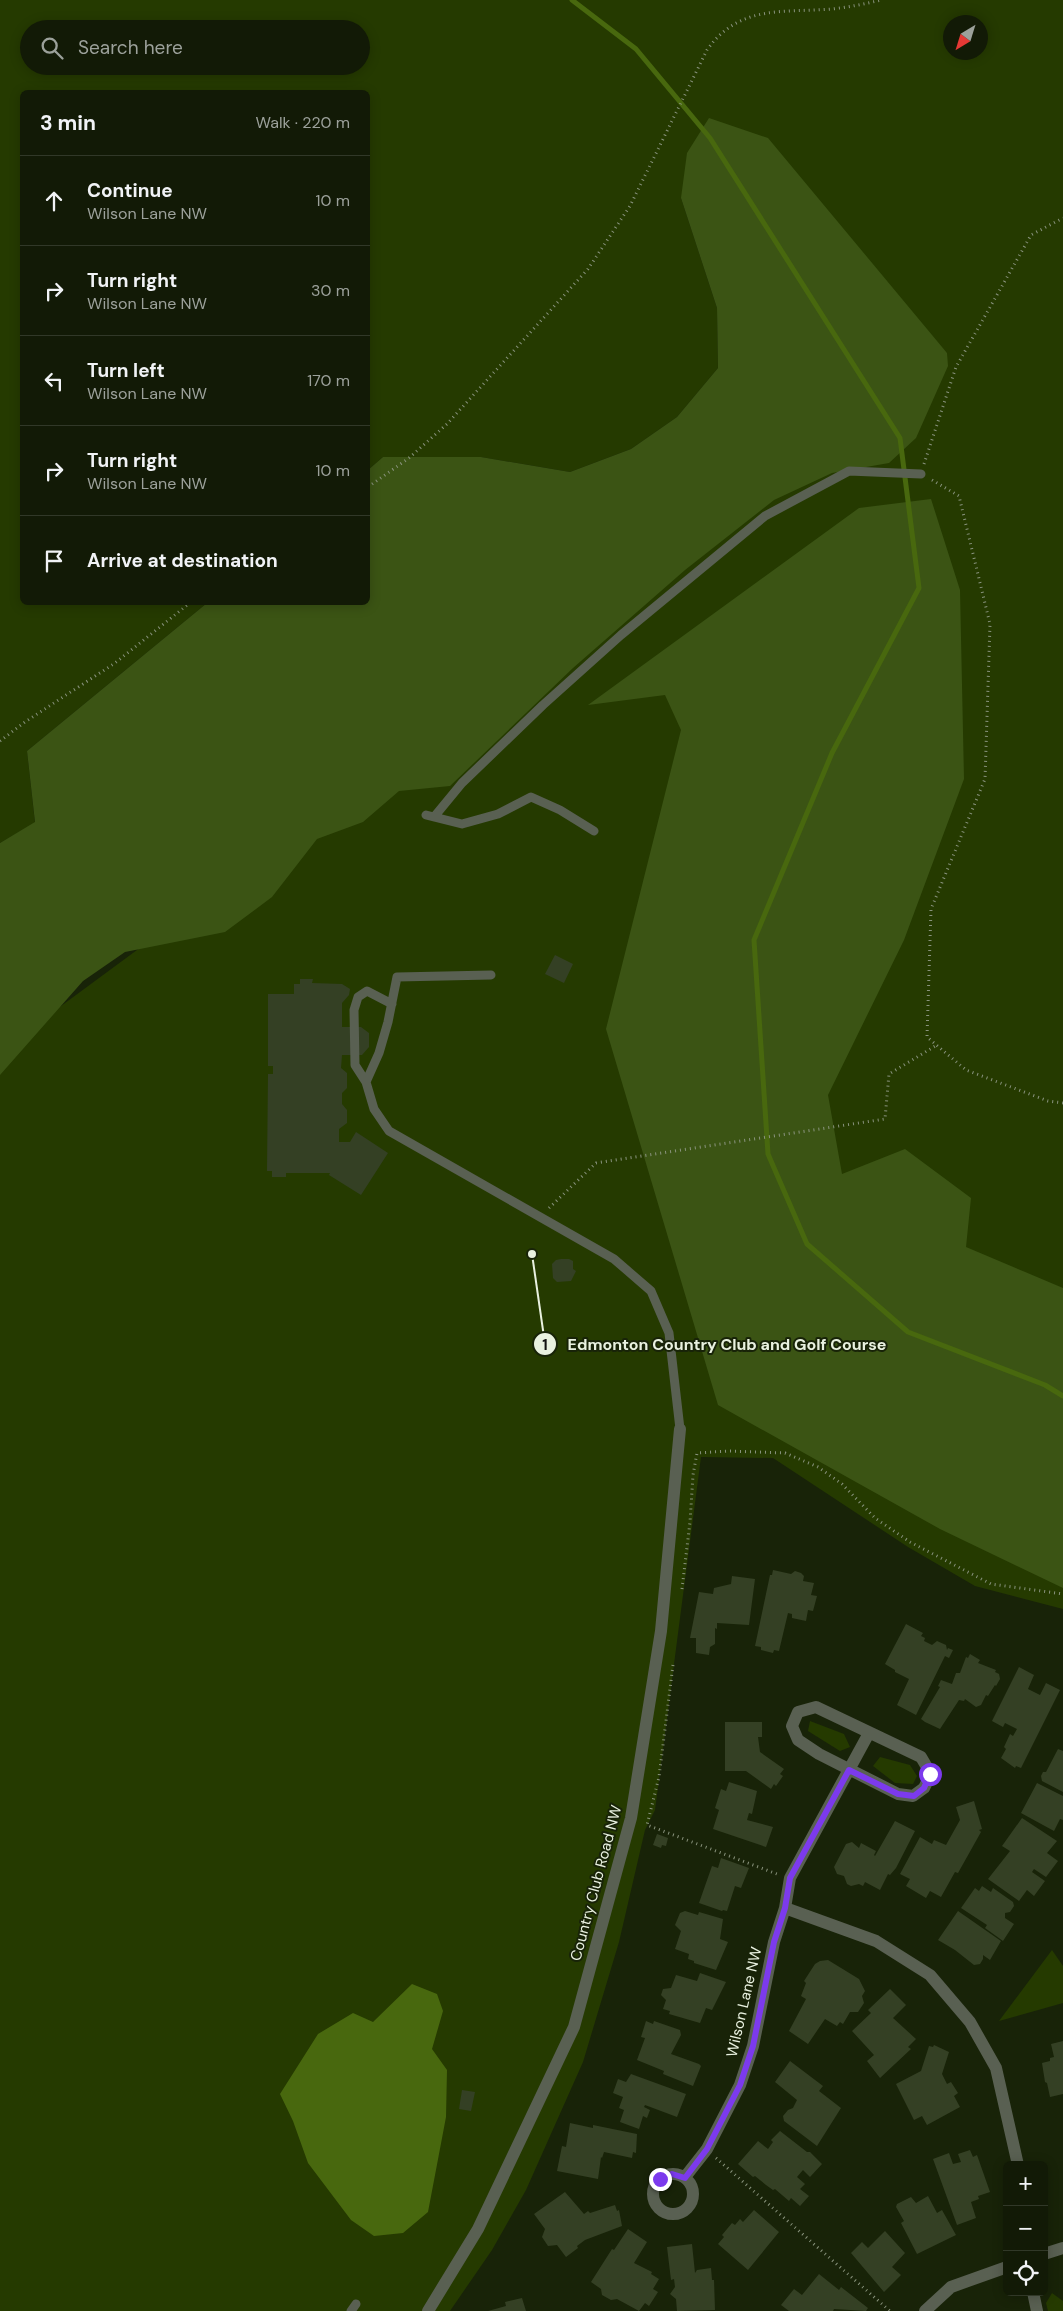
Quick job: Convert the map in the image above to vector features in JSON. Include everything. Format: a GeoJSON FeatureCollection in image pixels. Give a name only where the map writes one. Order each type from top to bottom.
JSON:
{"type":"FeatureCollection","features":[{"type":"Feature","properties":{"kind":"street","name":"Country Club Road NW"},"geometry":{"type":"LineString","coordinates":[[428,2311],[478,2229],[574,2028],[631,1818],[660,1631],[680,1429]]}},
{"type":"Feature","properties":{"kind":"street"},"geometry":{"type":"LineString","coordinates":[[816,1707],[869,1733],[921,1757],[930,1774],[924,1788],[914,1796],[898,1794],[818,1754],[798,1740],[792,1726],[798,1712],[816,1707]]}},
{"type":"Feature","properties":{"kind":"street","name":"Wilson Lane NW"},"geometry":{"type":"LineString","coordinates":[[685,2178],[707,2149],[740,2085],[753,2046],[774,1942],[785,1908],[790,1878],[869,1733]]}},
{"type":"Feature","properties":{"kind":"street"},"geometry":{"type":"LineString","coordinates":[[785,1908],[876,1941],[930,1975],[970,2022],[996,2068],[1017,2161]]}},
{"type":"Feature","properties":{"kind":"street"},"geometry":{"type":"LineString","coordinates":[[1048,2253],[1063,2248]]}},
{"type":"Feature","properties":{"kind":"street"},"geometry":{"type":"LineString","coordinates":[[925,2311],[950,2287],[1003,2268]]}},
{"type":"Feature","properties":{"kind":"street"},"geometry":{"type":"LineString","coordinates":[[1034,2296],[1037,2311]]}},
{"type":"Feature","properties":{"kind":"lane"},"geometry":{"type":"LineString","coordinates":[[594,831],[560,810],[531,797],[517,802],[498,814],[462,824],[430,816],[543,705],[621,635],[765,516],[849,472],[921,474]]}},
{"type":"Feature","properties":{"kind":"lane"},"geometry":{"type":"LineString","coordinates":[[366,1082],[379,1053],[397,977],[492,975]]}},
{"type":"Feature","properties":{"kind":"lane"},"geometry":{"type":"LineString","coordinates":[[392,1004],[367,992],[358,997],[354,1010],[355,1065],[366,1082],[374,1109],[389,1131],[614,1259],[651,1291],[669,1333],[680,1429]]}},
{"type":"Feature","properties":{"kind":"path"},"geometry":{"type":"LineString","coordinates":[[370,485],[409,458],[447,424],[588,268],[630,206],[707,50],[720,34],[737,22],[759,14],[832,9],[881,0]]}},
{"type":"Feature","properties":{"kind":"path"},"geometry":{"type":"LineString","coordinates":[[1063,218],[1032,235],[956,367],[921,474],[960,496],[990,624],[985,778],[931,909],[927,1037],[966,1070],[1048,1101],[1063,1103]]}},
{"type":"Feature","properties":{"kind":"path"},"geometry":{"type":"LineString","coordinates":[[0,741],[25,722],[115,663],[187,605]]}},
{"type":"Feature","properties":{"kind":"path"},"geometry":{"type":"LineString","coordinates":[[540,1217],[596,1163],[886,1119],[890,1074],[937,1045]]}},
{"type":"Feature","properties":{"kind":"path"},"geometry":{"type":"LineString","coordinates":[[682,1591],[693,1475],[697,1453],[728,1451],[785,1453],[818,1466],[842,1484],[875,1518],[917,1546],[991,1584],[1063,1594]]}},
{"type":"Feature","properties":{"kind":"path"},"geometry":{"type":"LineString","coordinates":[[673,1660],[659,1777],[647,1825],[790,1878]]}},
{"type":"Feature","properties":{"kind":"path"},"geometry":{"type":"LineString","coordinates":[[707,2149],[890,2311]]}},
{"type":"Feature","properties":{"kind":"shaded area"},"geometry":{"type":"Polygon","coordinates":[[[0,0],[1063,0],[1063,1609],[975,1586],[908,1547],[773,1458],[701,1457],[655,1810],[645,1830],[619,1942],[583,2062],[526,2190],[492,2250],[450,2311],[0,2311],[0,1051],[947,353],[681,198],[717,308],[718,368],[677,417],[631,449],[570,472],[481,457],[383,457],[370,468],[370,90],[20,90],[20,605],[205,605],[27,751],[35,823],[0,843],[0,0]]]}},
{"type":"Feature","properties":{"kind":"shaded area"},"geometry":{"type":"Polygon","coordinates":[[[709,118],[768,138],[947,353],[948,366],[916,438],[889,463],[832,473],[774,500],[685,570],[573,668],[450,786],[399,791],[363,822],[317,839],[272,897],[225,932],[125,952],[83,981],[0,1075],[0,843],[35,822],[27,751],[205,605],[370,605],[370,468],[383,457],[481,457],[570,472],[631,449],[677,417],[718,368],[717,308],[681,198],[687,153],[709,118]]]}},
{"type":"Feature","properties":{"kind":"shaded area"},"geometry":{"type":"Polygon","coordinates":[[[931,499],[960,590],[964,779],[904,940],[828,1095],[842,1174],[905,1149],[971,1198],[966,1247],[1063,1288],[1063,1588],[940,1529],[718,1405],[606,1029],[681,730],[665,695],[588,705],[859,508],[931,499]]]}},
{"type":"Feature","properties":{"kind":"shaded area"},"geometry":{"type":"Polygon","coordinates":[[[810,1721],[844,1734],[850,1747],[840,1751],[808,1731],[810,1721]]]}},
{"type":"Feature","properties":{"kind":"shaded area"},"geometry":{"type":"Polygon","coordinates":[[[880,1757],[910,1765],[917,1776],[913,1784],[895,1783],[873,1766],[880,1757]]]}},
{"type":"Feature","properties":{"kind":"shaded area"},"geometry":{"type":"Polygon","coordinates":[[[1052,1950],[1063,1966],[1063,2003],[999,2021],[1052,1950]]]}},
{"type":"Feature","properties":{"kind":"shaded area"},"geometry":{"type":"Polygon","coordinates":[[[412,1984],[437,1994],[443,2011],[432,2049],[447,2070],[446,2117],[428,2212],[403,2233],[374,2236],[351,2220],[308,2163],[293,2121],[280,2094],[318,2034],[353,2013],[373,2022],[412,1984]]]}},
{"type":"Feature","properties":{"kind":"shaded area"},"geometry":{"type":"Polygon","coordinates":[[[1052,2293],[1063,2301],[1063,2311],[1048,2311],[1046,2303],[1052,2293]]]}},
{"type":"Feature","properties":{"kind":"building"},"geometry":{"type":"Polygon","coordinates":[[[555,955],[573,964],[564,983],[545,974],[555,955]]]}},
{"type":"Feature","properties":{"kind":"building"},"geometry":{"type":"Polygon","coordinates":[[[300,979],[313,979],[312,983],[342,984],[350,989],[349,995],[342,1003],[342,1027],[361,1027],[369,1033],[369,1047],[362,1055],[342,1055],[341,1068],[347,1073],[347,1088],[342,1093],[342,1104],[347,1110],[347,1123],[339,1129],[339,1142],[350,1142],[356,1132],[388,1153],[361,1195],[329,1175],[330,1173],[286,1173],[286,1177],[272,1177],[272,1171],[267,1171],[268,1074],[273,1074],[273,1066],[268,1066],[268,994],[294,994],[294,984],[300,984],[300,979]]]}},
{"type":"Feature","properties":{"kind":"building"},"geometry":{"type":"Polygon","coordinates":[[[556,1260],[573,1261],[573,1269],[576,1271],[571,1281],[557,1282],[553,1278],[552,1264],[556,1260]]]}},
{"type":"Feature","properties":{"kind":"building"},"geometry":{"type":"Polygon","coordinates":[[[773,1570],[791,1574],[795,1571],[801,1573],[804,1576],[803,1581],[814,1583],[811,1595],[817,1596],[813,1611],[808,1610],[806,1621],[792,1618],[792,1614],[788,1613],[779,1651],[774,1650],[773,1653],[761,1650],[761,1647],[755,1646],[770,1575],[772,1575],[773,1570]]]}},
{"type":"Feature","properties":{"kind":"building"},"geometry":{"type":"Polygon","coordinates":[[[732,1576],[755,1579],[749,1625],[717,1623],[717,1629],[715,1628],[715,1644],[710,1647],[709,1655],[696,1653],[696,1638],[690,1638],[699,1592],[713,1594],[714,1588],[731,1584],[732,1576]]]}},
{"type":"Feature","properties":{"kind":"building"},"geometry":{"type":"Polygon","coordinates":[[[906,1624],[923,1633],[921,1636],[925,1638],[924,1641],[932,1645],[937,1641],[946,1645],[947,1650],[948,1648],[953,1650],[949,1658],[945,1656],[916,1715],[897,1705],[909,1679],[885,1664],[906,1624]]]}},
{"type":"Feature","properties":{"kind":"building"},"geometry":{"type":"Polygon","coordinates":[[[970,1654],[980,1660],[978,1663],[996,1670],[995,1672],[999,1674],[1000,1679],[996,1686],[988,1696],[986,1695],[981,1705],[976,1707],[965,1699],[964,1701],[959,1700],[940,1729],[925,1722],[921,1719],[940,1687],[938,1686],[941,1680],[952,1684],[956,1673],[960,1673],[966,1657],[968,1658],[970,1654]]]}},
{"type":"Feature","properties":{"kind":"building"},"geometry":{"type":"Polygon","coordinates":[[[1019,1667],[1034,1675],[1028,1689],[1040,1695],[1046,1683],[1060,1690],[1021,1768],[1016,1766],[1015,1768],[1001,1758],[1006,1749],[1004,1747],[1010,1734],[1013,1736],[1017,1729],[1005,1723],[1003,1727],[992,1721],[1019,1667]]]}},
{"type":"Feature","properties":{"kind":"building"},"geometry":{"type":"Polygon","coordinates":[[[725,1722],[762,1722],[762,1737],[758,1737],[760,1752],[784,1769],[780,1774],[783,1776],[776,1786],[774,1784],[771,1789],[746,1771],[725,1771],[725,1722]]]}},
{"type":"Feature","properties":{"kind":"building"},"geometry":{"type":"Polygon","coordinates":[[[1058,1749],[1063,1751],[1063,1792],[1042,1781],[1041,1776],[1043,1772],[1046,1772],[1058,1749]]]}},
{"type":"Feature","properties":{"kind":"building"},"geometry":{"type":"Polygon","coordinates":[[[729,1782],[757,1791],[752,1814],[749,1813],[747,1820],[773,1827],[766,1847],[713,1829],[719,1810],[715,1808],[721,1789],[726,1791],[729,1782]]]}},
{"type":"Feature","properties":{"kind":"building"},"geometry":{"type":"Polygon","coordinates":[[[1037,1783],[1063,1796],[1063,1820],[1060,1819],[1054,1831],[1021,1813],[1037,1783]]]}},
{"type":"Feature","properties":{"kind":"building"},"geometry":{"type":"Polygon","coordinates":[[[974,1801],[982,1829],[979,1830],[981,1832],[958,1873],[955,1872],[941,1897],[930,1891],[926,1898],[906,1886],[910,1879],[900,1874],[920,1837],[932,1844],[934,1840],[946,1845],[960,1820],[956,1807],[974,1801]]]}},
{"type":"Feature","properties":{"kind":"building"},"geometry":{"type":"Polygon","coordinates":[[[1022,1818],[1057,1841],[1047,1853],[1058,1861],[1046,1877],[1034,1869],[1032,1872],[1045,1881],[1034,1896],[1027,1890],[1019,1901],[988,1879],[1010,1851],[1002,1846],[1022,1818]]]}},
{"type":"Feature","properties":{"kind":"building"},"geometry":{"type":"Polygon","coordinates":[[[895,1821],[915,1831],[896,1868],[890,1875],[888,1874],[880,1890],[865,1882],[863,1886],[847,1884],[844,1876],[837,1874],[834,1867],[846,1844],[852,1842],[859,1848],[861,1843],[876,1851],[875,1856],[895,1821]]]}},
{"type":"Feature","properties":{"kind":"building"},"geometry":{"type":"Polygon","coordinates":[[[657,1834],[668,1838],[666,1846],[662,1845],[661,1848],[653,1845],[657,1834]]]}},
{"type":"Feature","properties":{"kind":"building"},"geometry":{"type":"Polygon","coordinates":[[[721,1858],[749,1868],[741,1888],[735,1886],[727,1911],[699,1903],[712,1866],[718,1868],[721,1858]]]}},
{"type":"Feature","properties":{"kind":"building"},"geometry":{"type":"Polygon","coordinates":[[[982,1886],[991,1892],[993,1888],[1013,1902],[1014,1906],[1010,1912],[1005,1913],[1005,1918],[1014,1924],[1003,1941],[985,1928],[987,1925],[961,1908],[975,1888],[979,1891],[982,1886]]]}},
{"type":"Feature","properties":{"kind":"building"},"geometry":{"type":"Polygon","coordinates":[[[685,1911],[698,1915],[699,1912],[723,1919],[720,1939],[728,1942],[716,1970],[694,1963],[694,1961],[688,1959],[689,1954],[675,1949],[681,1931],[675,1925],[680,1913],[685,1911]]]}},
{"type":"Feature","properties":{"kind":"building"},"geometry":{"type":"Polygon","coordinates":[[[958,1911],[1001,1941],[990,1960],[983,1955],[980,1964],[974,1965],[938,1940],[958,1911]]]}},
{"type":"Feature","properties":{"kind":"building"},"geometry":{"type":"Polygon","coordinates":[[[828,1960],[859,1979],[865,1991],[862,1996],[864,2003],[858,2012],[850,2012],[843,2024],[840,2022],[837,2026],[825,2019],[808,2044],[789,2031],[806,1999],[801,1996],[806,1983],[804,1981],[815,1964],[828,1960]]]}},
{"type":"Feature","properties":{"kind":"building"},"geometry":{"type":"Polygon","coordinates":[[[700,1973],[726,1982],[712,2010],[706,2008],[700,2023],[669,2014],[670,2011],[663,2009],[666,2000],[661,1995],[663,1989],[671,1988],[676,1975],[697,1981],[700,1973]]]}},
{"type":"Feature","properties":{"kind":"building"},"geometry":{"type":"Polygon","coordinates":[[[890,1989],[906,2005],[893,2018],[916,2039],[908,2047],[911,2049],[880,2078],[867,2061],[874,2055],[852,2031],[871,2013],[868,2010],[890,1989]]]}},
{"type":"Feature","properties":{"kind":"building"},"geometry":{"type":"Polygon","coordinates":[[[646,2021],[653,2024],[654,2021],[680,2030],[681,2035],[671,2054],[701,2066],[693,2086],[663,2074],[664,2071],[637,2060],[645,2038],[641,2037],[646,2021]]]}},
{"type":"Feature","properties":{"kind":"building"},"geometry":{"type":"Polygon","coordinates":[[[1063,2041],[1063,2094],[1050,2097],[1042,2063],[1050,2061],[1050,2058],[1054,2057],[1051,2044],[1063,2041]]]}},
{"type":"Feature","properties":{"kind":"building"},"geometry":{"type":"Polygon","coordinates":[[[934,2045],[949,2052],[942,2074],[947,2084],[951,2082],[958,2093],[954,2096],[960,2107],[927,2125],[922,2116],[914,2120],[896,2084],[921,2071],[929,2046],[933,2047],[934,2045]]]}},
{"type":"Feature","properties":{"kind":"building"},"geometry":{"type":"Polygon","coordinates":[[[790,2061],[823,2086],[819,2091],[841,2108],[817,2146],[784,2121],[783,2116],[788,2110],[793,2108],[797,2100],[775,2082],[790,2061]]]}},
{"type":"Feature","properties":{"kind":"building"},"geometry":{"type":"Polygon","coordinates":[[[631,2074],[686,2094],[677,2117],[645,2105],[644,2107],[650,2110],[647,2118],[643,2116],[639,2129],[620,2122],[624,2110],[619,2108],[623,2097],[613,2093],[618,2079],[626,2082],[631,2074]]]}},
{"type":"Feature","properties":{"kind":"building"},"geometry":{"type":"Polygon","coordinates":[[[462,2090],[475,2092],[471,2111],[459,2109],[462,2090]]]}},
{"type":"Feature","properties":{"kind":"building"},"geometry":{"type":"Polygon","coordinates":[[[570,2123],[593,2128],[593,2125],[637,2134],[636,2153],[633,2152],[632,2158],[604,2152],[601,2157],[598,2179],[557,2171],[562,2146],[566,2147],[570,2123]]]}},
{"type":"Feature","properties":{"kind":"building"},"geometry":{"type":"Polygon","coordinates":[[[780,2131],[807,2152],[810,2152],[822,2164],[810,2177],[803,2170],[797,2177],[805,2184],[800,2189],[809,2196],[800,2206],[791,2198],[789,2201],[775,2189],[773,2190],[755,2176],[753,2177],[738,2164],[758,2141],[768,2149],[773,2142],[771,2140],[780,2131]]]}},
{"type":"Feature","properties":{"kind":"building"},"geometry":{"type":"Polygon","coordinates":[[[970,2150],[973,2157],[977,2155],[990,2192],[978,2196],[979,2199],[971,2202],[976,2218],[957,2225],[933,2159],[949,2153],[953,2164],[961,2162],[958,2154],[970,2150]]]}},
{"type":"Feature","properties":{"kind":"building"},"geometry":{"type":"Polygon","coordinates":[[[565,2192],[584,2214],[588,2211],[590,2213],[615,2205],[617,2211],[619,2210],[622,2226],[585,2240],[566,2257],[557,2245],[548,2246],[542,2237],[545,2229],[534,2214],[565,2192]]]}},
{"type":"Feature","properties":{"kind":"building"},"geometry":{"type":"Polygon","coordinates":[[[928,2196],[937,2213],[942,2210],[956,2235],[917,2254],[901,2223],[904,2221],[896,2207],[897,2204],[911,2197],[916,2203],[928,2196]]]}},
{"type":"Feature","properties":{"kind":"building"},"geometry":{"type":"Polygon","coordinates":[[[754,2210],[779,2232],[748,2270],[718,2244],[724,2237],[722,2235],[732,2223],[735,2225],[740,2219],[743,2222],[754,2210]]]}},
{"type":"Feature","properties":{"kind":"building"},"geometry":{"type":"Polygon","coordinates":[[[628,2229],[647,2242],[634,2263],[652,2272],[651,2274],[659,2279],[653,2289],[658,2292],[649,2306],[645,2303],[639,2311],[617,2299],[611,2300],[602,2295],[601,2289],[591,2282],[612,2249],[614,2250],[628,2229]]]}},
{"type":"Feature","properties":{"kind":"building"},"geometry":{"type":"Polygon","coordinates":[[[885,2231],[905,2253],[892,2267],[901,2275],[884,2292],[851,2253],[862,2242],[868,2248],[885,2231]]]}},
{"type":"Feature","properties":{"kind":"building"},"geometry":{"type":"Polygon","coordinates":[[[692,2244],[695,2273],[697,2270],[711,2268],[712,2280],[714,2280],[715,2310],[677,2311],[676,2299],[670,2294],[675,2287],[674,2279],[671,2280],[667,2247],[692,2244]]]}},
{"type":"Feature","properties":{"kind":"building"},"geometry":{"type":"Polygon","coordinates":[[[819,2274],[839,2290],[841,2287],[868,2308],[866,2311],[834,2309],[833,2311],[789,2311],[781,2305],[794,2289],[802,2295],[819,2274]]]}},
{"type":"Feature","properties":{"kind":"building"},"geometry":{"type":"Polygon","coordinates":[[[522,2298],[526,2311],[488,2311],[506,2306],[505,2302],[522,2298]]]}},
{"type":"Feature","properties":{"kind":"waterway"},"geometry":{"type":"LineString","coordinates":[[572,0],[636,49],[710,138],[900,438],[919,588],[832,753],[754,940],[768,1154],[807,1244],[908,1332],[1045,1385],[1063,1396]]}},
{"type":"Feature","properties":{"kind":"place","name":"Edmonton Country Club and Golf Course"},"geometry":{"type":"Point","coordinates":[532,1254]}},
{"type":"Feature","properties":{"kind":"route"},"geometry":{"type":"LineString","coordinates":[[660,2179],[672,2174],[679,2174],[685,2178],[707,2149],[740,2085],[753,2046],[774,1942],[785,1908],[790,1878],[849,1770],[898,1794],[914,1796],[924,1788],[930,1774]]}}]}
